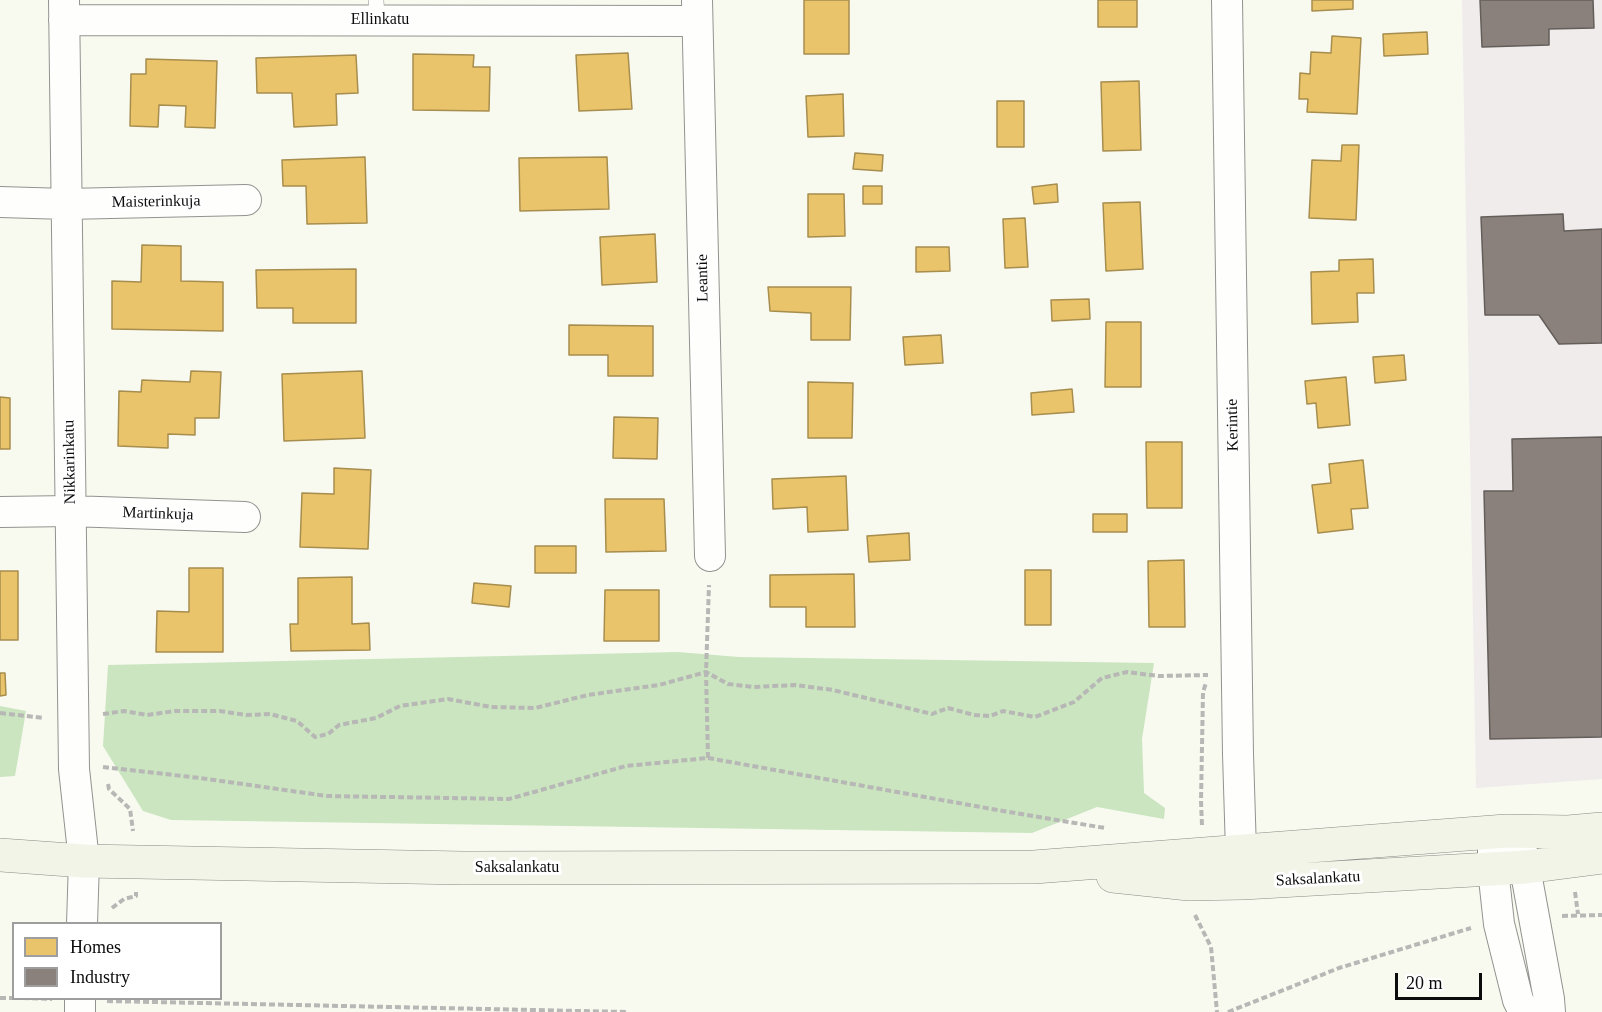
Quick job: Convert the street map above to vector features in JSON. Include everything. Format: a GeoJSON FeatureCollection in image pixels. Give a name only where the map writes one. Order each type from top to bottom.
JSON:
{"type":"FeatureCollection","features":[{"type":"Feature","properties":{"kind":"main road","name":"Saksalankatu"},"geometry":{"type":"LineString","coordinates":[[0,855],[84,861],[463,868],[1034,867],[1506,831],[1602,829]]}},
{"type":"Feature","properties":{"kind":"main road","name":"Saksalankatu"},"geometry":{"type":"LineString","coordinates":[[1034,867],[1189,884],[1526,867],[1602,857]]}},
{"type":"Feature","properties":{"kind":"street","name":"Kerintie"},"geometry":{"type":"LineString","coordinates":[[1227,0],[1241,851]]}},
{"type":"Feature","properties":{"kind":"street","name":"Ellinkatu"},"geometry":{"type":"LineString","coordinates":[[64,10],[697,11]]}},
{"type":"Feature","properties":{"kind":"street","name":"Nikkarinkatu"},"geometry":{"type":"LineString","coordinates":[[64,10],[74,769],[84,861],[82,922]]}},
{"type":"Feature","properties":{"kind":"street","name":"Leantie"},"geometry":{"type":"LineString","coordinates":[[697,11],[710,556]]}},
{"type":"Feature","properties":{"kind":"street","name":"Maisterinkuja"},"geometry":{"type":"LineString","coordinates":[[0,202],[66,204],[246,200]]}},
{"type":"Feature","properties":{"kind":"street","name":"Martinkuja"},"geometry":{"type":"LineString","coordinates":[[0,512],[70,511],[245,517]]}},
{"type":"Feature","properties":{"kind":"street"},"geometry":{"type":"LineString","coordinates":[[1524,1012],[1518,1000],[1499,924],[1493,869],[1493,848],[1506,831],[1521,846],[1550,1012]]}},
{"type":"Feature","properties":{"kind":"path"},"geometry":{"type":"LineString","coordinates":[[708,758],[706,672],[710,556]]}},
{"type":"Feature","properties":{"kind":"path"},"geometry":{"type":"LineString","coordinates":[[99,714],[124,711],[147,715],[175,711],[270,714],[297,722],[315,736],[328,734],[339,725],[376,718],[400,706],[448,699],[491,707],[535,708],[588,695],[659,686],[706,672],[728,684],[754,687],[795,685],[833,690],[932,714],[948,708],[974,715],[990,716],[1003,711],[1035,717],[1074,702],[1102,678],[1127,672],[1158,676],[1208,675]]}},
{"type":"Feature","properties":{"kind":"path"},"geometry":{"type":"LineString","coordinates":[[0,713],[49,719]]}},
{"type":"Feature","properties":{"kind":"path"},"geometry":{"type":"LineString","coordinates":[[132,770],[327,796],[509,799],[626,766],[708,758],[1060,821]]}},
{"type":"Feature","properties":{"kind":"path"},"geometry":{"type":"LineString","coordinates":[[1189,884],[1190,905],[1211,947],[1217,1012]]}},
{"type":"Feature","properties":{"kind":"path"},"geometry":{"type":"LineString","coordinates":[[1535,919],[1578,914],[1602,915]]}},
{"type":"Feature","properties":{"kind":"path"},"geometry":{"type":"LineString","coordinates":[[1228,1012],[1340,968],[1464,930],[1499,924]]}},
{"type":"Feature","properties":{"kind":"path"},"geometry":{"type":"LineString","coordinates":[[34,1000],[80,1004],[628,1012]]}},
{"type":"Feature","properties":{"kind":"shaded area"},"geometry":{"type":"Polygon","coordinates":[[[1462,0],[1602,0],[1602,779],[1476,788],[1462,0]]]}},
{"type":"Feature","properties":{"kind":"green space"},"geometry":{"type":"Polygon","coordinates":[[[678,652],[739,657],[1154,663],[1142,739],[1144,793],[1165,808],[1164,819],[1097,807],[1032,833],[171,820],[143,811],[103,746],[108,665],[678,652]]]}},
{"type":"Feature","properties":{"kind":"green space"},"geometry":{"type":"Polygon","coordinates":[[[0,706],[26,711],[15,776],[0,777],[0,706]]]}},
{"type":"Feature","properties":{"kind":"building: Homes"},"geometry":{"type":"Polygon","coordinates":[[[804,0],[849,0],[849,54],[804,54],[804,0]]]}},
{"type":"Feature","properties":{"kind":"building: Homes"},"geometry":{"type":"Polygon","coordinates":[[[1098,0],[1137,0],[1137,27],[1098,27],[1098,0]]]}},
{"type":"Feature","properties":{"kind":"building: Homes"},"geometry":{"type":"Polygon","coordinates":[[[1312,0],[1353,0],[1353,9],[1312,11],[1312,0]]]}},
{"type":"Feature","properties":{"kind":"building: Homes"},"geometry":{"type":"Polygon","coordinates":[[[1427,32],[1428,54],[1384,56],[1383,34],[1427,32]]]}},
{"type":"Feature","properties":{"kind":"building: Homes"},"geometry":{"type":"Polygon","coordinates":[[[1332,36],[1361,38],[1357,114],[1307,112],[1308,99],[1299,99],[1300,73],[1310,74],[1311,52],[1331,53],[1332,36]]]}},
{"type":"Feature","properties":{"kind":"building: Homes"},"geometry":{"type":"Polygon","coordinates":[[[628,53],[632,109],[579,111],[576,55],[628,53]]]}},
{"type":"Feature","properties":{"kind":"building: Homes"},"geometry":{"type":"Polygon","coordinates":[[[413,54],[474,55],[473,67],[490,67],[489,111],[413,110],[413,54]]]}},
{"type":"Feature","properties":{"kind":"building: Homes"},"geometry":{"type":"Polygon","coordinates":[[[356,55],[358,93],[336,94],[337,125],[294,127],[292,93],[257,93],[256,58],[356,55]]]}},
{"type":"Feature","properties":{"kind":"building: Homes"},"geometry":{"type":"Polygon","coordinates":[[[146,59],[217,61],[215,128],[185,127],[186,106],[159,105],[158,127],[130,126],[131,74],[146,74],[146,59]]]}},
{"type":"Feature","properties":{"kind":"building: Homes"},"geometry":{"type":"Polygon","coordinates":[[[1139,81],[1141,150],[1103,151],[1101,82],[1139,81]]]}},
{"type":"Feature","properties":{"kind":"building: Homes"},"geometry":{"type":"Polygon","coordinates":[[[843,94],[844,136],[808,137],[806,96],[843,94]]]}},
{"type":"Feature","properties":{"kind":"building: Homes"},"geometry":{"type":"Polygon","coordinates":[[[997,101],[1024,101],[1024,147],[997,147],[997,101]]]}},
{"type":"Feature","properties":{"kind":"building: Homes"},"geometry":{"type":"Polygon","coordinates":[[[1342,145],[1359,145],[1356,220],[1309,218],[1312,160],[1341,161],[1342,145]]]}},
{"type":"Feature","properties":{"kind":"building: Homes"},"geometry":{"type":"Polygon","coordinates":[[[855,153],[883,155],[882,171],[853,169],[855,153]]]}},
{"type":"Feature","properties":{"kind":"building: Homes"},"geometry":{"type":"Polygon","coordinates":[[[365,157],[367,223],[307,224],[306,186],[283,186],[282,160],[365,157]]]}},
{"type":"Feature","properties":{"kind":"building: Homes"},"geometry":{"type":"Polygon","coordinates":[[[607,157],[609,209],[520,211],[519,158],[607,157]]]}},
{"type":"Feature","properties":{"kind":"building: Homes"},"geometry":{"type":"Polygon","coordinates":[[[1057,184],[1058,202],[1034,204],[1032,187],[1057,184]]]}},
{"type":"Feature","properties":{"kind":"building: Homes"},"geometry":{"type":"Polygon","coordinates":[[[863,186],[882,186],[882,204],[863,204],[863,186]]]}},
{"type":"Feature","properties":{"kind":"building: Homes"},"geometry":{"type":"Polygon","coordinates":[[[808,194],[844,194],[845,236],[808,237],[808,194]]]}},
{"type":"Feature","properties":{"kind":"building: Homes"},"geometry":{"type":"Polygon","coordinates":[[[1140,202],[1143,269],[1106,271],[1103,203],[1140,202]]]}},
{"type":"Feature","properties":{"kind":"building: Homes"},"geometry":{"type":"Polygon","coordinates":[[[1025,218],[1028,267],[1005,268],[1003,219],[1025,218]]]}},
{"type":"Feature","properties":{"kind":"building: Homes"},"geometry":{"type":"Polygon","coordinates":[[[655,234],[657,282],[602,285],[600,237],[655,234]]]}},
{"type":"Feature","properties":{"kind":"building: Homes"},"geometry":{"type":"Polygon","coordinates":[[[142,245],[181,246],[181,281],[223,282],[223,331],[112,329],[112,281],[141,282],[142,245]]]}},
{"type":"Feature","properties":{"kind":"building: Homes"},"geometry":{"type":"Polygon","coordinates":[[[916,247],[949,247],[950,271],[916,272],[916,247]]]}},
{"type":"Feature","properties":{"kind":"building: Homes"},"geometry":{"type":"Polygon","coordinates":[[[1373,259],[1374,293],[1357,293],[1358,322],[1312,324],[1311,272],[1339,271],[1339,260],[1373,259]]]}},
{"type":"Feature","properties":{"kind":"building: Homes"},"geometry":{"type":"Polygon","coordinates":[[[356,269],[356,323],[293,323],[293,308],[257,308],[256,270],[356,269]]]}},
{"type":"Feature","properties":{"kind":"building: Homes"},"geometry":{"type":"Polygon","coordinates":[[[768,287],[851,287],[850,340],[811,340],[811,313],[770,311],[768,287]]]}},
{"type":"Feature","properties":{"kind":"building: Homes"},"geometry":{"type":"Polygon","coordinates":[[[1089,299],[1090,319],[1052,321],[1051,300],[1089,299]]]}},
{"type":"Feature","properties":{"kind":"building: Homes"},"geometry":{"type":"Polygon","coordinates":[[[1106,322],[1141,322],[1141,387],[1105,387],[1106,322]]]}},
{"type":"Feature","properties":{"kind":"building: Homes"},"geometry":{"type":"Polygon","coordinates":[[[569,325],[653,326],[653,376],[608,376],[608,355],[569,355],[569,325]]]}},
{"type":"Feature","properties":{"kind":"building: Homes"},"geometry":{"type":"Polygon","coordinates":[[[941,335],[943,363],[905,365],[903,337],[941,335]]]}},
{"type":"Feature","properties":{"kind":"building: Homes"},"geometry":{"type":"Polygon","coordinates":[[[1404,355],[1406,380],[1375,383],[1373,357],[1404,355]]]}},
{"type":"Feature","properties":{"kind":"building: Homes"},"geometry":{"type":"Polygon","coordinates":[[[191,371],[221,372],[219,418],[195,418],[195,435],[168,434],[168,448],[118,446],[119,391],[141,392],[142,380],[190,382],[191,371]]]}},
{"type":"Feature","properties":{"kind":"building: Homes"},"geometry":{"type":"Polygon","coordinates":[[[362,371],[365,438],[284,441],[282,374],[362,371]]]}},
{"type":"Feature","properties":{"kind":"building: Homes"},"geometry":{"type":"Polygon","coordinates":[[[1346,377],[1350,425],[1318,428],[1316,403],[1307,404],[1305,381],[1346,377]]]}},
{"type":"Feature","properties":{"kind":"building: Homes"},"geometry":{"type":"Polygon","coordinates":[[[808,382],[853,383],[852,438],[808,438],[808,382]]]}},
{"type":"Feature","properties":{"kind":"building: Homes"},"geometry":{"type":"Polygon","coordinates":[[[1072,389],[1074,412],[1032,415],[1031,393],[1072,389]]]}},
{"type":"Feature","properties":{"kind":"building: Homes"},"geometry":{"type":"Polygon","coordinates":[[[0,397],[10,398],[10,449],[0,449],[0,397]]]}},
{"type":"Feature","properties":{"kind":"building: Homes"},"geometry":{"type":"Polygon","coordinates":[[[614,417],[658,418],[657,459],[613,458],[614,417]]]}},
{"type":"Feature","properties":{"kind":"building: Homes"},"geometry":{"type":"Polygon","coordinates":[[[1146,442],[1182,442],[1182,508],[1147,508],[1146,442]]]}},
{"type":"Feature","properties":{"kind":"building: Homes"},"geometry":{"type":"Polygon","coordinates":[[[1363,460],[1368,508],[1351,509],[1353,529],[1318,533],[1312,485],[1331,483],[1329,464],[1363,460]]]}},
{"type":"Feature","properties":{"kind":"building: Homes"},"geometry":{"type":"Polygon","coordinates":[[[334,468],[371,470],[368,549],[300,547],[302,493],[334,494],[334,468]]]}},
{"type":"Feature","properties":{"kind":"building: Homes"},"geometry":{"type":"Polygon","coordinates":[[[846,476],[848,530],[808,532],[807,507],[773,509],[772,479],[846,476]]]}},
{"type":"Feature","properties":{"kind":"building: Homes"},"geometry":{"type":"Polygon","coordinates":[[[605,499],[664,499],[666,551],[606,552],[605,499]]]}},
{"type":"Feature","properties":{"kind":"building: Homes"},"geometry":{"type":"Polygon","coordinates":[[[1093,514],[1127,514],[1127,532],[1093,532],[1093,514]]]}},
{"type":"Feature","properties":{"kind":"building: Homes"},"geometry":{"type":"Polygon","coordinates":[[[909,533],[910,560],[869,562],[867,536],[909,533]]]}},
{"type":"Feature","properties":{"kind":"building: Homes"},"geometry":{"type":"Polygon","coordinates":[[[535,546],[576,546],[576,573],[535,573],[535,546]]]}},
{"type":"Feature","properties":{"kind":"building: Homes"},"geometry":{"type":"Polygon","coordinates":[[[1184,560],[1185,627],[1149,627],[1148,561],[1184,560]]]}},
{"type":"Feature","properties":{"kind":"building: Homes"},"geometry":{"type":"Polygon","coordinates":[[[189,568],[223,568],[223,652],[156,652],[157,611],[189,612],[189,568]]]}},
{"type":"Feature","properties":{"kind":"building: Homes"},"geometry":{"type":"Polygon","coordinates":[[[1025,570],[1051,570],[1051,625],[1025,625],[1025,570]]]}},
{"type":"Feature","properties":{"kind":"building: Homes"},"geometry":{"type":"Polygon","coordinates":[[[0,571],[18,571],[18,640],[0,640],[0,571]]]}},
{"type":"Feature","properties":{"kind":"building: Homes"},"geometry":{"type":"Polygon","coordinates":[[[854,574],[855,627],[806,627],[806,607],[770,607],[770,575],[854,574]]]}},
{"type":"Feature","properties":{"kind":"building: Homes"},"geometry":{"type":"Polygon","coordinates":[[[352,577],[352,624],[369,623],[370,650],[291,651],[290,624],[298,624],[298,578],[352,577]]]}},
{"type":"Feature","properties":{"kind":"building: Homes"},"geometry":{"type":"Polygon","coordinates":[[[474,583],[511,586],[509,607],[472,603],[474,583]]]}},
{"type":"Feature","properties":{"kind":"building: Homes"},"geometry":{"type":"Polygon","coordinates":[[[605,590],[659,590],[659,641],[604,641],[605,590]]]}},
{"type":"Feature","properties":{"kind":"building: Homes"},"geometry":{"type":"Polygon","coordinates":[[[0,673],[5,673],[6,695],[0,696],[0,673]]]}},
{"type":"Feature","properties":{"kind":"building: Industry"},"geometry":{"type":"Polygon","coordinates":[[[1480,0],[1593,0],[1594,28],[1549,29],[1549,45],[1482,47],[1480,0]]]}},
{"type":"Feature","properties":{"kind":"building: Industry"},"geometry":{"type":"Polygon","coordinates":[[[1563,214],[1564,231],[1602,229],[1602,343],[1559,344],[1539,315],[1485,315],[1481,217],[1563,214]]]}},
{"type":"Feature","properties":{"kind":"building: Industry"},"geometry":{"type":"Polygon","coordinates":[[[1602,437],[1602,737],[1490,739],[1484,491],[1513,491],[1512,439],[1602,437]]]}}]}
